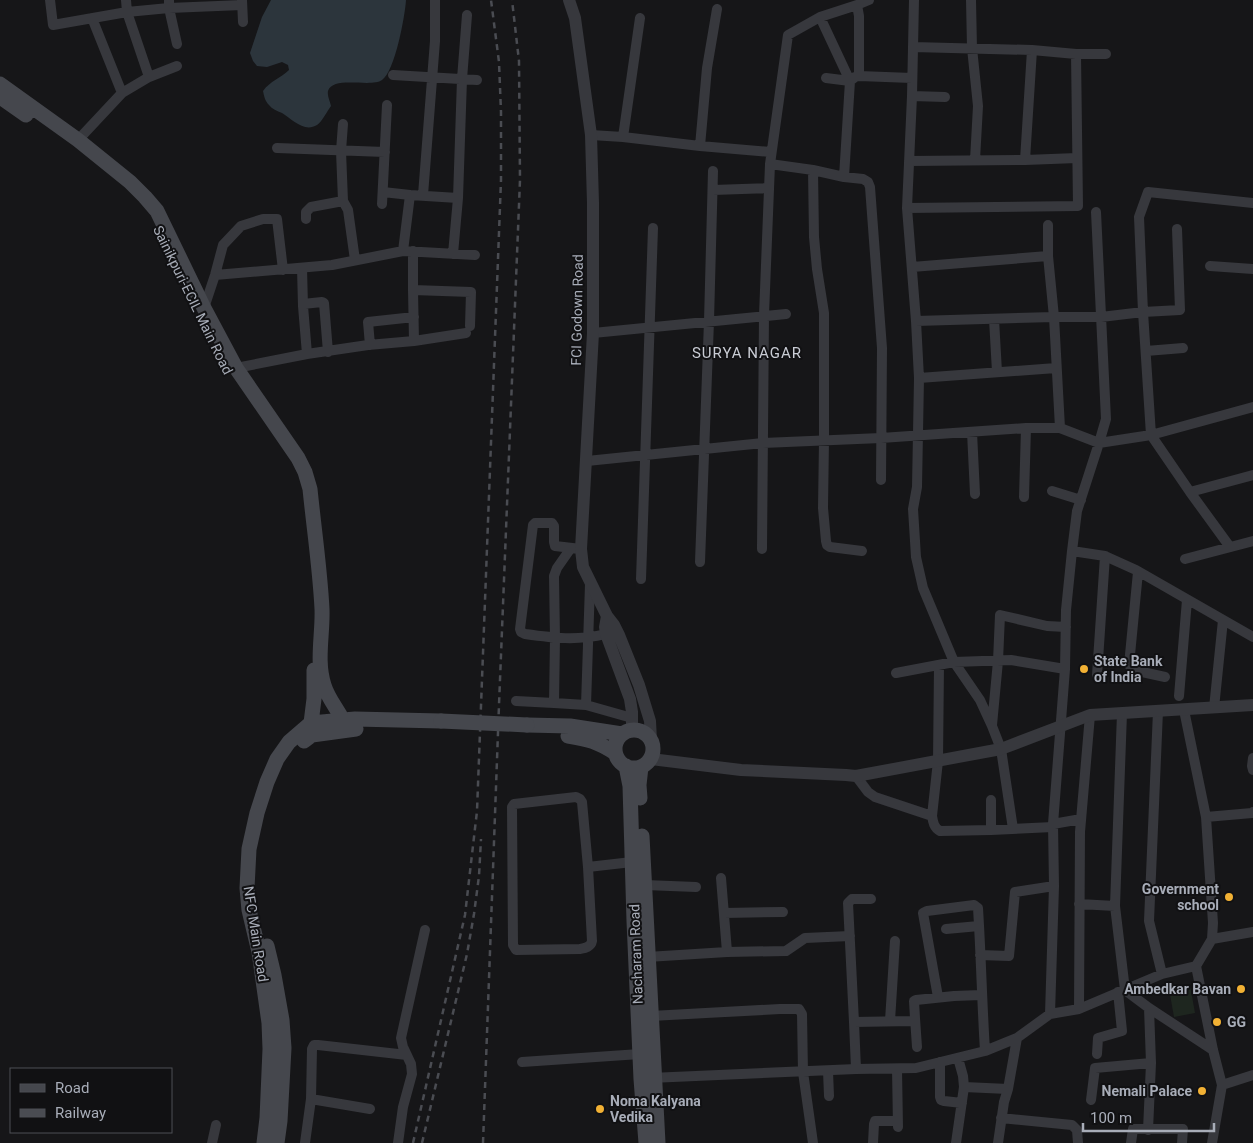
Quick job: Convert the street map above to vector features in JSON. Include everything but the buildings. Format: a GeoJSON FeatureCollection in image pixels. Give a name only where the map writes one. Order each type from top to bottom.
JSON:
{"type":"FeatureCollection","features":[{"type":"Feature","properties":{"kind":"main road","name":"Sainikpuri-ECIL Main Road"},"geometry":{"type":"LineString","coordinates":[[0,84],[78,140],[146,197],[157,211],[204,308],[236,368],[298,458],[305,472],[310,490],[322,609],[321,668],[324,685],[330,700],[345,725]]}},
{"type":"Feature","properties":{"kind":"main road","name":"Sainikpuri-ECIL Main Road"},"geometry":{"type":"LineString","coordinates":[[0,97],[74,148],[113,180],[151,216],[227,371],[299,480],[305,500],[313,610],[314,699],[311,729]]}},
{"type":"Feature","properties":{"kind":"main road"},"geometry":{"type":"LineString","coordinates":[[311,729],[345,725],[441,725],[526,729],[570,726],[629,728],[646,734],[651,740],[653,749],[639,764],[621,763],[615,753],[600,744],[585,739],[526,729]]}},
{"type":"Feature","properties":{"kind":"main road"},"geometry":{"type":"LineString","coordinates":[[615,753],[618,738],[629,728]]}},
{"type":"Feature","properties":{"kind":"main road","name":"NFC Main Road"},"geometry":{"type":"LineString","coordinates":[[264,1143],[270,1049],[269,1024],[259,952],[249,910],[247,888],[249,849],[257,813],[267,782],[278,759],[289,742],[311,729]]}},
{"type":"Feature","properties":{"kind":"main road","name":"NFC Main Road"},"geometry":{"type":"LineString","coordinates":[[277,1143],[284,1048],[282,1020],[256,897],[257,868],[259,847],[275,784],[294,750],[311,729]]}},
{"type":"Feature","properties":{"kind":"main road","name":"Nacharam Road"},"geometry":{"type":"LineString","coordinates":[[639,764],[634,921],[640,1054],[648,1078],[658,1143]]}},
{"type":"Feature","properties":{"kind":"main road","name":"Nacharam Road"},"geometry":{"type":"LineString","coordinates":[[636,860],[644,885],[651,1016],[646,1143]]}},
{"type":"Feature","properties":{"kind":"street"},"geometry":{"type":"LineString","coordinates":[[50,0],[53,25],[169,4],[242,2],[244,22]]}},
{"type":"Feature","properties":{"kind":"street"},"geometry":{"type":"LineString","coordinates":[[126,0],[127,12],[150,77]]}},
{"type":"Feature","properties":{"kind":"street"},"geometry":{"type":"LineString","coordinates":[[423,195],[435,41],[435,0]]}},
{"type":"Feature","properties":{"kind":"street","name":"FCI Godown Road"},"geometry":{"type":"LineString","coordinates":[[569,0],[575,18],[591,135],[593,203],[593,333],[587,461],[576,549],[590,584],[619,635],[639,685],[650,721],[651,740]]}},
{"type":"Feature","properties":{"kind":"street"},"geometry":{"type":"LineString","coordinates":[[762,550],[764,316],[770,164],[788,35],[820,17],[869,0]]}},
{"type":"Feature","properties":{"kind":"street"},"geometry":{"type":"LineString","coordinates":[[914,0],[907,208],[919,378],[917,487],[912,509],[916,557],[923,588],[954,662],[980,700],[1001,749],[1013,829]]}},
{"type":"Feature","properties":{"kind":"street"},"geometry":{"type":"LineString","coordinates":[[972,0],[972,48],[978,106],[974,160]]}},
{"type":"Feature","properties":{"kind":"street"},"geometry":{"type":"LineString","coordinates":[[169,4],[177,44]]}},
{"type":"Feature","properties":{"kind":"street"},"geometry":{"type":"LineString","coordinates":[[844,177],[855,78],[859,16],[857,5]]}},
{"type":"Feature","properties":{"kind":"street"},"geometry":{"type":"LineString","coordinates":[[700,146],[707,68],[717,10]]}},
{"type":"Feature","properties":{"kind":"street"},"geometry":{"type":"LineString","coordinates":[[453,254],[458,198],[462,79],[467,15]]}},
{"type":"Feature","properties":{"kind":"street"},"geometry":{"type":"LineString","coordinates":[[820,17],[855,78]]}},
{"type":"Feature","properties":{"kind":"street"},"geometry":{"type":"LineString","coordinates":[[92,18],[122,93]]}},
{"type":"Feature","properties":{"kind":"street"},"geometry":{"type":"LineString","coordinates":[[623,137],[640,18]]}},
{"type":"Feature","properties":{"kind":"street"},"geometry":{"type":"LineString","coordinates":[[913,47],[1106,54]]}},
{"type":"Feature","properties":{"kind":"street"},"geometry":{"type":"LineString","coordinates":[[1025,160],[1032,50]]}},
{"type":"Feature","properties":{"kind":"street"},"geometry":{"type":"LineString","coordinates":[[907,208],[1078,206],[1076,54]]}},
{"type":"Feature","properties":{"kind":"street"},"geometry":{"type":"LineString","coordinates":[[78,140],[122,93],[150,77],[177,66]]}},
{"type":"Feature","properties":{"kind":"street"},"geometry":{"type":"LineString","coordinates":[[393,75],[477,80]]}},
{"type":"Feature","properties":{"kind":"street"},"geometry":{"type":"LineString","coordinates":[[826,78],[912,78]]}},
{"type":"Feature","properties":{"kind":"street"},"geometry":{"type":"LineString","coordinates":[[912,96],[945,97]]}},
{"type":"Feature","properties":{"kind":"street"},"geometry":{"type":"LineString","coordinates":[[382,204],[387,105]]}},
{"type":"Feature","properties":{"kind":"street"},"geometry":{"type":"LineString","coordinates":[[343,124],[341,150],[343,201],[348,210],[354,260]]}},
{"type":"Feature","properties":{"kind":"street"},"geometry":{"type":"LineString","coordinates":[[591,135],[772,152]]}},
{"type":"Feature","properties":{"kind":"street"},"geometry":{"type":"LineString","coordinates":[[277,148],[385,152]]}},
{"type":"Feature","properties":{"kind":"street"},"geometry":{"type":"LineString","coordinates":[[909,161],[1077,158]]}},
{"type":"Feature","properties":{"kind":"street"},"geometry":{"type":"LineString","coordinates":[[770,164],[863,179],[868,182],[870,187],[882,348],[881,480]]}},
{"type":"Feature","properties":{"kind":"street"},"geometry":{"type":"LineString","coordinates":[[813,170],[814,237],[824,313],[823,508],[826,541],[830,547],[862,550]]}},
{"type":"Feature","properties":{"kind":"street"},"geometry":{"type":"LineString","coordinates":[[700,562],[713,171]]}},
{"type":"Feature","properties":{"kind":"street"},"geometry":{"type":"LineString","coordinates":[[713,190],[769,188]]}},
{"type":"Feature","properties":{"kind":"street"},"geometry":{"type":"LineString","coordinates":[[383,192],[458,198]]}},
{"type":"Feature","properties":{"kind":"street"},"geometry":{"type":"LineString","coordinates":[[1230,547],[1151,435],[1142,312],[1139,218],[1148,192],[1253,203]]}},
{"type":"Feature","properties":{"kind":"street"},"geometry":{"type":"LineString","coordinates":[[410,195],[408,251],[413,290],[414,341]]}},
{"type":"Feature","properties":{"kind":"street"},"geometry":{"type":"LineString","coordinates":[[306,219],[306,212],[312,207],[343,201]]}},
{"type":"Feature","properties":{"kind":"street"},"geometry":{"type":"LineString","coordinates":[[1050,1014],[1054,886],[1053,826],[1072,552],[1077,511],[1106,419],[1096,212]]}},
{"type":"Feature","properties":{"kind":"street"},"geometry":{"type":"LineString","coordinates":[[204,308],[223,245],[241,226],[263,219],[278,219],[283,270]]}},
{"type":"Feature","properties":{"kind":"street"},"geometry":{"type":"LineString","coordinates":[[1048,225],[1048,256],[1054,317],[1060,428]]}},
{"type":"Feature","properties":{"kind":"street"},"geometry":{"type":"LineString","coordinates":[[642,579],[653,228]]}},
{"type":"Feature","properties":{"kind":"street"},"geometry":{"type":"LineString","coordinates":[[916,321],[1101,317],[1180,310],[1177,229]]}},
{"type":"Feature","properties":{"kind":"street"},"geometry":{"type":"LineString","coordinates":[[215,275],[332,265],[408,251],[475,255]]}},
{"type":"Feature","properties":{"kind":"street"},"geometry":{"type":"LineString","coordinates":[[912,267],[1048,256]]}},
{"type":"Feature","properties":{"kind":"street"},"geometry":{"type":"LineString","coordinates":[[1210,266],[1253,269]]}},
{"type":"Feature","properties":{"kind":"street"},"geometry":{"type":"LineString","coordinates":[[302,268],[307,354]]}},
{"type":"Feature","properties":{"kind":"street"},"geometry":{"type":"LineString","coordinates":[[236,368],[307,354],[414,341],[468,329],[471,292],[413,290]]}},
{"type":"Feature","properties":{"kind":"street"},"geometry":{"type":"LineString","coordinates":[[303,304],[324,303],[328,352]]}},
{"type":"Feature","properties":{"kind":"street"},"geometry":{"type":"LineString","coordinates":[[593,333],[786,314]]}},
{"type":"Feature","properties":{"kind":"street"},"geometry":{"type":"LineString","coordinates":[[370,345],[368,322],[414,317]]}},
{"type":"Feature","properties":{"kind":"street"},"geometry":{"type":"LineString","coordinates":[[994,318],[997,372]]}},
{"type":"Feature","properties":{"kind":"street"},"geometry":{"type":"LineString","coordinates":[[1146,351],[1183,348]]}},
{"type":"Feature","properties":{"kind":"street"},"geometry":{"type":"LineString","coordinates":[[919,378],[1056,368]]}},
{"type":"Feature","properties":{"kind":"street"},"geometry":{"type":"LineString","coordinates":[[587,461],[763,442],[881,438],[1026,428],[1060,428],[1099,443],[1151,435],[1253,406]]}},
{"type":"Feature","properties":{"kind":"street"},"geometry":{"type":"LineString","coordinates":[[1024,497],[1026,428]]}},
{"type":"Feature","properties":{"kind":"street"},"geometry":{"type":"LineString","coordinates":[[972,432],[975,494]]}},
{"type":"Feature","properties":{"kind":"street"},"geometry":{"type":"LineString","coordinates":[[1190,492],[1253,476]]}},
{"type":"Feature","properties":{"kind":"street"},"geometry":{"type":"LineString","coordinates":[[1052,491],[1081,500]]}},
{"type":"Feature","properties":{"kind":"street"},"geometry":{"type":"LineString","coordinates":[[576,549],[555,546],[554,526],[552,523],[535,523],[533,525],[521,632],[555,638],[588,638],[606,634]]}},
{"type":"Feature","properties":{"kind":"street"},"geometry":{"type":"LineString","coordinates":[[1185,559],[1253,542]]}},
{"type":"Feature","properties":{"kind":"street"},"geometry":{"type":"LineString","coordinates":[[554,703],[554,576],[557,568],[576,549]]}},
{"type":"Feature","properties":{"kind":"street"},"geometry":{"type":"LineString","coordinates":[[1072,552],[1104,556],[1138,572],[1253,637]]}},
{"type":"Feature","properties":{"kind":"street"},"geometry":{"type":"LineString","coordinates":[[1096,675],[1104,556]]}},
{"type":"Feature","properties":{"kind":"street"},"geometry":{"type":"LineString","coordinates":[[1138,572],[1130,665],[1133,670],[1164,677]]}},
{"type":"Feature","properties":{"kind":"street"},"geometry":{"type":"LineString","coordinates":[[586,705],[590,584]]}},
{"type":"Feature","properties":{"kind":"street"},"geometry":{"type":"LineString","coordinates":[[1179,696],[1187,600]]}},
{"type":"Feature","properties":{"kind":"street"},"geometry":{"type":"LineString","coordinates":[[992,726],[1000,615],[1047,626],[1066,627]]}},
{"type":"Feature","properties":{"kind":"street"},"geometry":{"type":"LineString","coordinates":[[516,701],[586,705],[629,728],[630,699],[606,634],[607,616]]}},
{"type":"Feature","properties":{"kind":"street"},"geometry":{"type":"LineString","coordinates":[[1214,708],[1223,620]]}},
{"type":"Feature","properties":{"kind":"street"},"geometry":{"type":"LineString","coordinates":[[896,672],[954,662],[1012,660],[1065,669]]}},
{"type":"Feature","properties":{"kind":"street"},"geometry":{"type":"LineString","coordinates":[[938,665],[938,761],[932,816],[937,829],[940,831],[1013,829],[1053,826],[1081,819]]}},
{"type":"Feature","properties":{"kind":"street"},"geometry":{"type":"LineString","coordinates":[[639,764],[856,776],[1001,749],[1090,716],[1253,705]]}},
{"type":"Feature","properties":{"kind":"street"},"geometry":{"type":"LineString","coordinates":[[1184,710],[1206,817],[1214,923],[1212,939],[1196,966],[1212,1050],[1222,1085],[1212,1143]]}},
{"type":"Feature","properties":{"kind":"street"},"geometry":{"type":"LineString","coordinates":[[1158,711],[1149,921],[1162,974]]}},
{"type":"Feature","properties":{"kind":"street"},"geometry":{"type":"LineString","coordinates":[[1097,1054],[1098,1038],[1122,1031],[1122,991],[1115,906],[1122,713]]}},
{"type":"Feature","properties":{"kind":"street"},"geometry":{"type":"LineString","coordinates":[[1079,1008],[1081,819],[1090,716]]}},
{"type":"Feature","properties":{"kind":"street"},"geometry":{"type":"LineString","coordinates":[[1253,758],[1253,770]]}},
{"type":"Feature","properties":{"kind":"street"},"geometry":{"type":"LineString","coordinates":[[856,776],[868,792],[875,797],[932,816]]}},
{"type":"Feature","properties":{"kind":"street"},"geometry":{"type":"LineString","coordinates":[[580,798],[582,802],[588,867],[592,943],[580,950],[516,950],[513,945],[512,808],[514,804],[580,798]]}},
{"type":"Feature","properties":{"kind":"street"},"geometry":{"type":"LineString","coordinates":[[991,800],[991,830]]}},
{"type":"Feature","properties":{"kind":"street"},"geometry":{"type":"LineString","coordinates":[[1206,817],[1253,812]]}},
{"type":"Feature","properties":{"kind":"street"},"geometry":{"type":"LineString","coordinates":[[588,867],[636,860]]}},
{"type":"Feature","properties":{"kind":"street"},"geometry":{"type":"LineString","coordinates":[[721,878],[727,952]]}},
{"type":"Feature","properties":{"kind":"street"},"geometry":{"type":"LineString","coordinates":[[644,885],[696,888]]}},
{"type":"Feature","properties":{"kind":"street"},"geometry":{"type":"LineString","coordinates":[[980,955],[1007,957],[1010,955],[1015,892],[1054,886]]}},
{"type":"Feature","properties":{"kind":"street"},"geometry":{"type":"LineString","coordinates":[[856,1069],[848,903],[852,899],[871,899]]}},
{"type":"Feature","properties":{"kind":"street"},"geometry":{"type":"LineString","coordinates":[[1079,904],[1115,906]]}},
{"type":"Feature","properties":{"kind":"street"},"geometry":{"type":"LineString","coordinates":[[938,997],[922,913],[974,905],[978,908],[985,1051]]}},
{"type":"Feature","properties":{"kind":"street"},"geometry":{"type":"LineString","coordinates":[[724,913],[783,912]]}},
{"type":"Feature","properties":{"kind":"street"},"geometry":{"type":"LineString","coordinates":[[946,929],[979,926]]}},
{"type":"Feature","properties":{"kind":"street"},"geometry":{"type":"LineString","coordinates":[[398,1143],[402,1107],[412,1074],[411,1064],[401,1038],[425,930]]}},
{"type":"Feature","properties":{"kind":"street"},"geometry":{"type":"LineString","coordinates":[[1212,939],[1253,932]]}},
{"type":"Feature","properties":{"kind":"street"},"geometry":{"type":"LineString","coordinates":[[647,957],[727,952],[786,951],[805,938],[850,936]]}},
{"type":"Feature","properties":{"kind":"street"},"geometry":{"type":"LineString","coordinates":[[890,1021],[895,941]]}},
{"type":"Feature","properties":{"kind":"street"},"geometry":{"type":"LineString","coordinates":[[648,1078],[916,1068],[985,1051],[1017,1038],[1050,1014],[1079,1008],[1162,974],[1196,966]]}},
{"type":"Feature","properties":{"kind":"street"},"geometry":{"type":"LineString","coordinates":[[1122,991],[1212,1050]]}},
{"type":"Feature","properties":{"kind":"street"},"geometry":{"type":"LineString","coordinates":[[917,1047],[914,1001],[938,997],[981,995]]}},
{"type":"Feature","properties":{"kind":"street"},"geometry":{"type":"LineString","coordinates":[[1148,1130],[1151,1063],[1149,1008]]}},
{"type":"Feature","properties":{"kind":"street"},"geometry":{"type":"LineString","coordinates":[[651,1016],[780,1009],[799,1010],[802,1014],[803,1072],[812,1143]]}},
{"type":"Feature","properties":{"kind":"street"},"geometry":{"type":"LineString","coordinates":[[854,1022],[913,1021],[916,1018]]}},
{"type":"Feature","properties":{"kind":"street"},"geometry":{"type":"LineString","coordinates":[[998,1143],[1017,1038]]}},
{"type":"Feature","properties":{"kind":"street"},"geometry":{"type":"LineString","coordinates":[[305,1143],[311,1100],[312,1049],[314,1045],[407,1055]]}},
{"type":"Feature","properties":{"kind":"street"},"geometry":{"type":"LineString","coordinates":[[522,1062],[640,1054]]}},
{"type":"Feature","properties":{"kind":"street"},"geometry":{"type":"LineString","coordinates":[[956,1143],[964,1087],[958,1058]]}},
{"type":"Feature","properties":{"kind":"street"},"geometry":{"type":"LineString","coordinates":[[940,1062],[941,1100],[962,1103]]}},
{"type":"Feature","properties":{"kind":"street"},"geometry":{"type":"LineString","coordinates":[[1091,1100],[1095,1068],[1151,1063]]}},
{"type":"Feature","properties":{"kind":"street"},"geometry":{"type":"LineString","coordinates":[[873,1143],[875,1121],[898,1124],[897,1069]]}},
{"type":"Feature","properties":{"kind":"street"},"geometry":{"type":"LineString","coordinates":[[828,1070],[829,1096]]}},
{"type":"Feature","properties":{"kind":"street"},"geometry":{"type":"LineString","coordinates":[[1222,1085],[1253,1075]]}},
{"type":"Feature","properties":{"kind":"street"},"geometry":{"type":"LineString","coordinates":[[964,1087],[1008,1089]]}},
{"type":"Feature","properties":{"kind":"street"},"geometry":{"type":"LineString","coordinates":[[311,1100],[370,1109]]}},
{"type":"Feature","properties":{"kind":"street"},"geometry":{"type":"LineString","coordinates":[[1001,1118],[1072,1125],[1077,1130],[1078,1143]]}},
{"type":"Feature","properties":{"kind":"street"},"geometry":{"type":"LineString","coordinates":[[212,1143],[216,1125]]}},
{"type":"Feature","properties":{"kind":"street"},"geometry":{"type":"LineString","coordinates":[[1131,1143],[1133,1129],[1183,1129],[1182,1143]]}},
{"type":"Feature","properties":{"kind":"shaded area"},"geometry":{"type":"Polygon","coordinates":[[[271,0],[406,0],[404,18],[395,55],[387,75],[377,82],[344,83],[331,86],[328,91],[328,97],[331,106],[321,121],[312,127],[298,124],[273,109],[264,97],[263,91],[289,70],[288,65],[282,62],[267,67],[257,66],[250,53],[262,17],[271,0]]]}},
{"type":"Feature","properties":{"kind":"shaded area"},"geometry":{"type":"Polygon","coordinates":[[[1190,985],[1195,1013],[1174,1017],[1169,989],[1190,985]]]}},
{"type":"Feature","properties":{"kind":"railway"},"geometry":{"type":"LineString","coordinates":[[413,1143],[465,915],[477,811],[501,180],[499,62],[491,0]]}},
{"type":"Feature","properties":{"kind":"railway"},"geometry":{"type":"LineString","coordinates":[[483,1143],[520,180],[519,61],[512,0]]}},
{"type":"Feature","properties":{"kind":"railway"},"geometry":{"type":"LineString","coordinates":[[422,1143],[467,954],[479,876],[481,839]]}},
{"type":"Feature","properties":{"kind":"place","name":"State Bank of India"},"geometry":{"type":"Point","coordinates":[1084,669]}},
{"type":"Feature","properties":{"kind":"place","name":"Government school"},"geometry":{"type":"Point","coordinates":[1229,897]}},
{"type":"Feature","properties":{"kind":"place","name":"Ambedkar Bavan"},"geometry":{"type":"Point","coordinates":[1241,989]}},
{"type":"Feature","properties":{"kind":"place","name":"GG"},"geometry":{"type":"Point","coordinates":[1217,1022]}},
{"type":"Feature","properties":{"kind":"place","name":"Nemali Palace"},"geometry":{"type":"Point","coordinates":[1202,1091]}},
{"type":"Feature","properties":{"kind":"place","name":"Noma Kalyana Vedika"},"geometry":{"type":"Point","coordinates":[600,1109]}},
{"type":"Feature","properties":{"kind":"district","name":"SURYA NAGAR"},"geometry":{"type":"Point","coordinates":[747,353]}}]}
